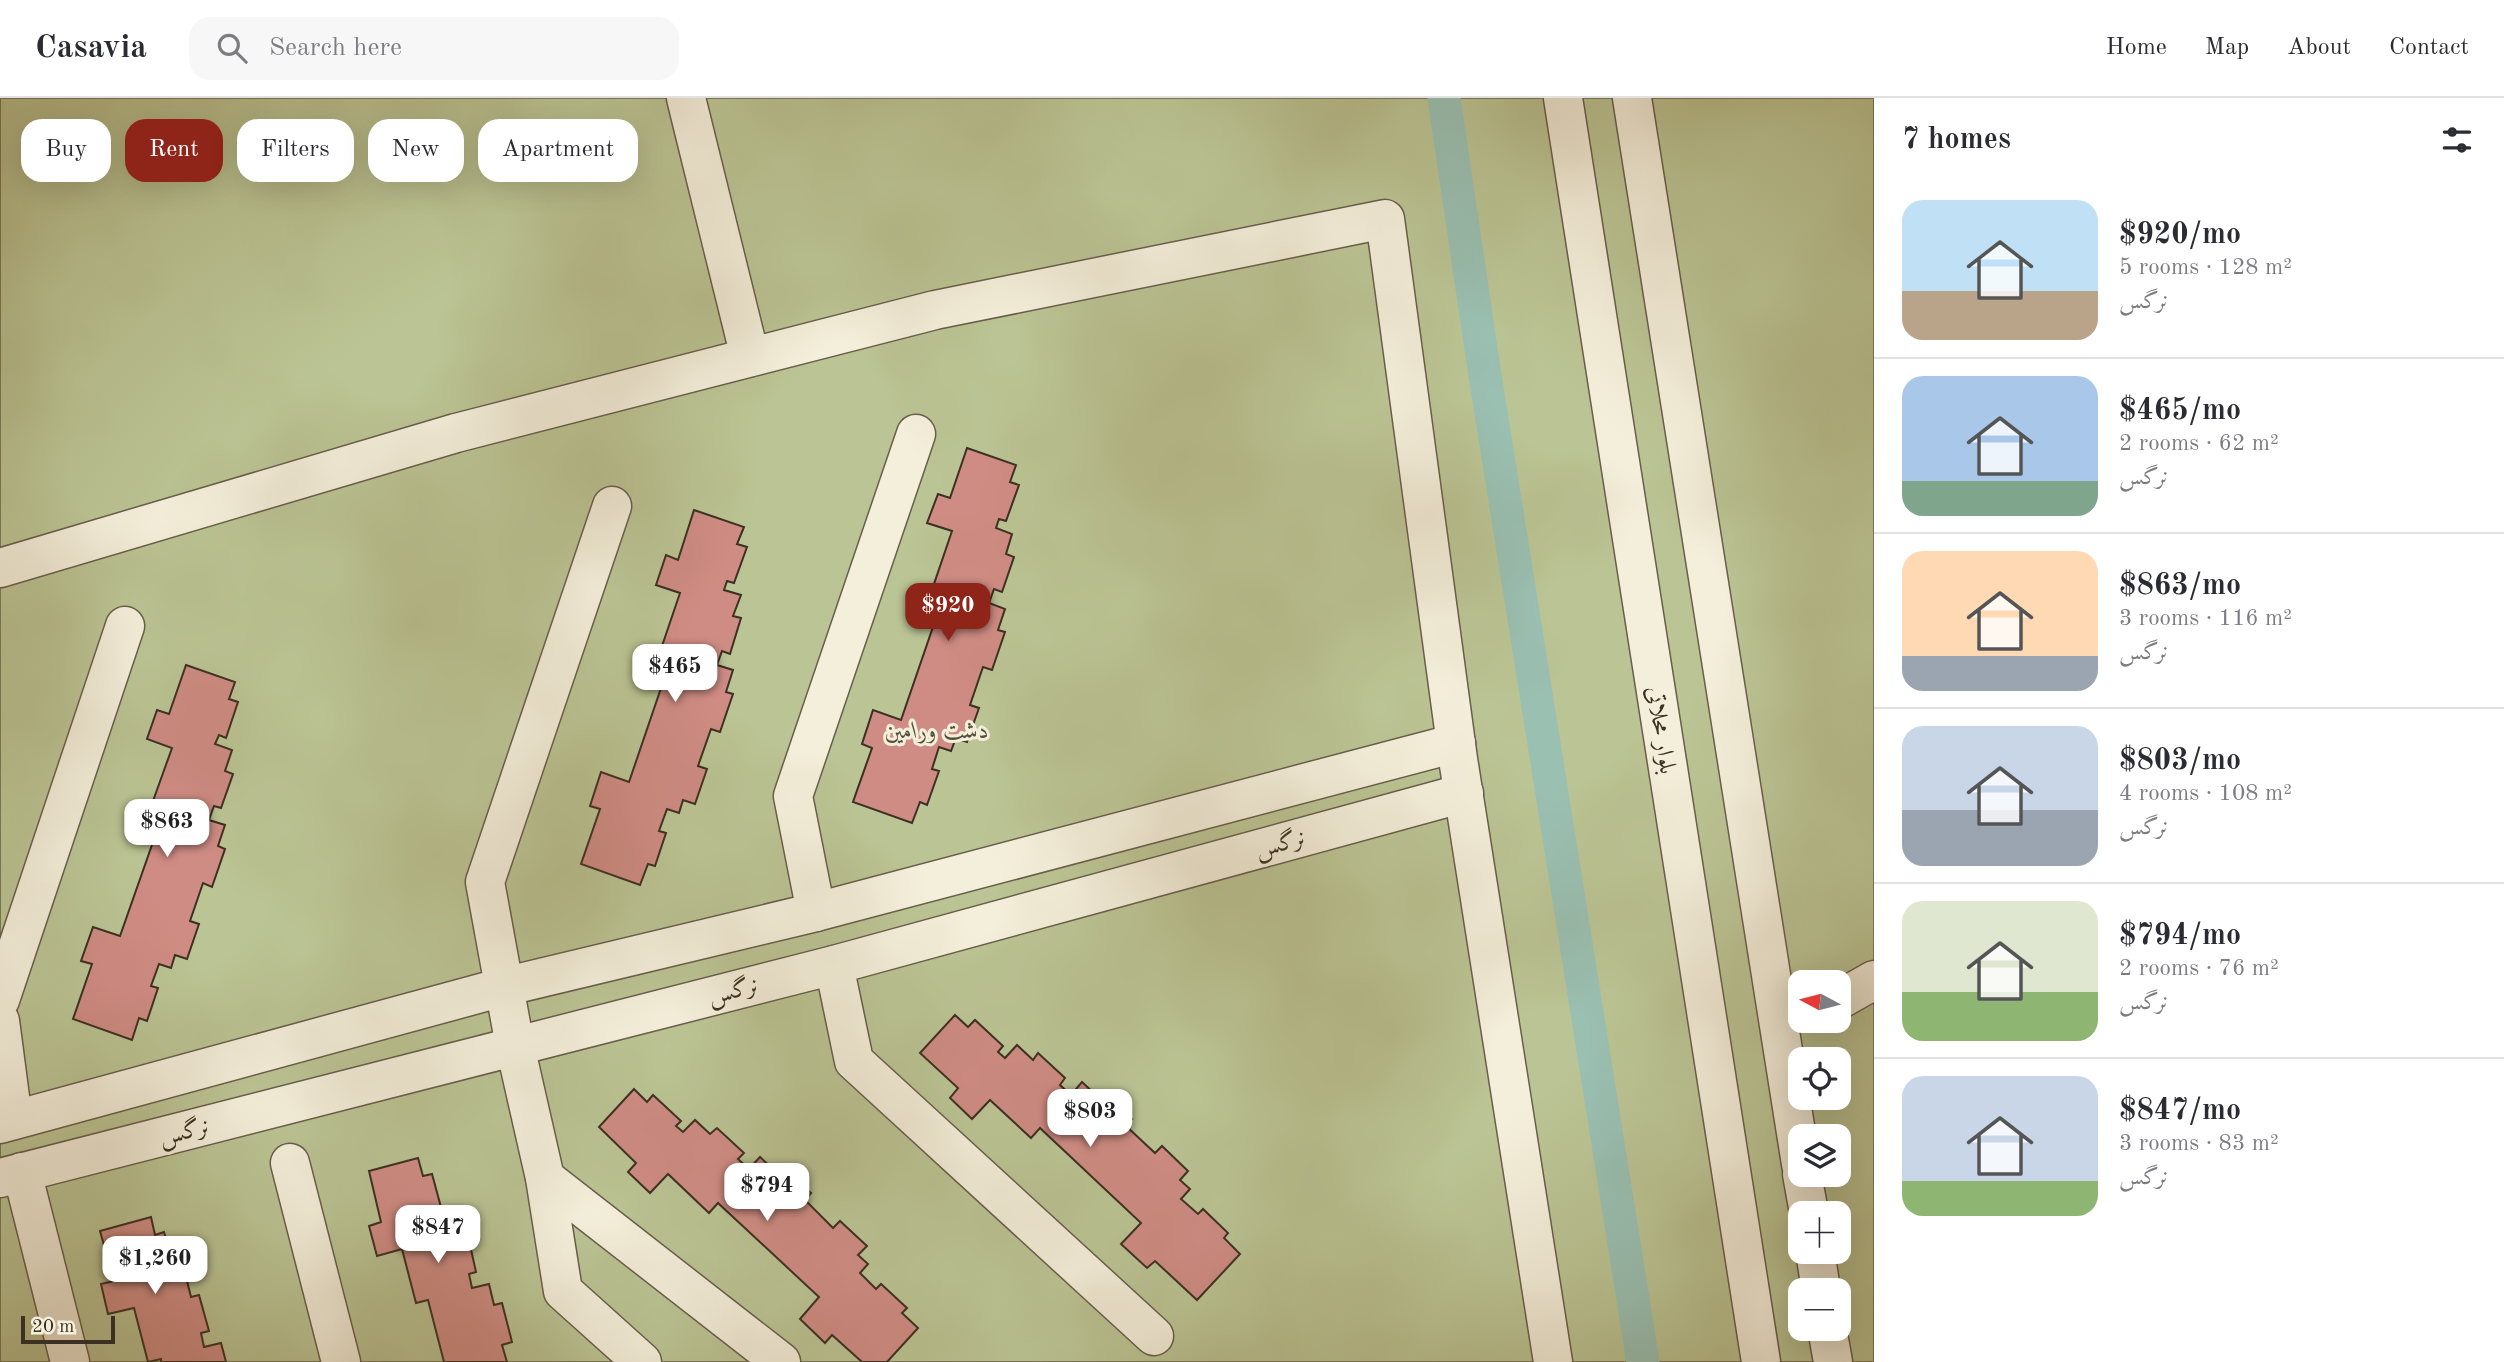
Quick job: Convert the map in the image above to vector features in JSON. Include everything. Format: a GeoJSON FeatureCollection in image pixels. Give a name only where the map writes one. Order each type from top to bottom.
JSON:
{"type":"FeatureCollection","features":[{"type":"Feature","properties":{"kind":"street"},"geometry":{"type":"LineString","coordinates":[[686,98],[750,357]]}},
{"type":"Feature","properties":{"kind":"street","name":"بلوار محلاتی"},"geometry":{"type":"LineString","coordinates":[[1563,98],[1760,1362]]}},
{"type":"Feature","properties":{"kind":"street"},"geometry":{"type":"LineString","coordinates":[[1632,98],[1788,1004]]}},
{"type":"Feature","properties":{"kind":"street"},"geometry":{"type":"LineString","coordinates":[[0,568],[456,433],[935,310],[1385,219],[1456,743],[1553,1362]]}},
{"type":"Feature","properties":{"kind":"street"},"geometry":{"type":"LineString","coordinates":[[816,912],[793,796],[916,434]]}},
{"type":"Feature","properties":{"kind":"street"},"geometry":{"type":"LineString","coordinates":[[612,506],[485,882],[503,987],[545,1178],[563,1291],[642,1362]]}},
{"type":"Feature","properties":{"kind":"street"},"geometry":{"type":"LineString","coordinates":[[0,1000],[125,626]]}},
{"type":"Feature","properties":{"kind":"street"},"geometry":{"type":"LineString","coordinates":[[0,1021],[7,1122],[503,987],[816,912],[1456,743]]}},
{"type":"Feature","properties":{"kind":"street","name":"نرگس"},"geometry":{"type":"LineString","coordinates":[[11,1175],[834,965],[1464,793]]}},
{"type":"Feature","properties":{"kind":"street"},"geometry":{"type":"LineString","coordinates":[[834,965],[855,1061],[1154,1336]]}},
{"type":"Feature","properties":{"kind":"street"},"geometry":{"type":"LineString","coordinates":[[1852,993],[1874,980]]}},
{"type":"Feature","properties":{"kind":"street"},"geometry":{"type":"LineString","coordinates":[[1792,1033],[1798,1124]]}},
{"type":"Feature","properties":{"kind":"street"},"geometry":{"type":"LineString","coordinates":[[290,1163],[341,1362]]}},
{"type":"Feature","properties":{"kind":"street"},"geometry":{"type":"LineString","coordinates":[[11,1175],[70,1362]]}},
{"type":"Feature","properties":{"kind":"street"},"geometry":{"type":"LineString","coordinates":[[545,1178],[781,1362]]}},
{"type":"Feature","properties":{"kind":"street"},"geometry":{"type":"LineString","coordinates":[[1829,1341],[1833,1362]]}},
{"type":"Feature","properties":{"kind":"green space","name":"دشت ورامین"},"geometry":{"type":"Polygon","coordinates":[[[0,98],[1874,98],[1874,1362],[0,1362],[0,98]]]}},
{"type":"Feature","properties":{"kind":"building"},"geometry":{"type":"Polygon","coordinates":[[[967,448],[1016,465],[1010,482],[1019,485],[1006,521],[999,519],[996,528],[1012,534],[1006,554],[1014,557],[1002,592],[994,589],[989,603],[1005,609],[998,630],[1005,632],[992,670],[983,667],[970,705],[979,708],[967,742],[956,738],[951,751],[939,747],[932,769],[939,771],[927,805],[920,802],[912,823],[853,802],[872,748],[862,744],[873,710],[901,720],[946,589],[934,584],[952,531],[927,523],[938,494],[950,498],[967,448]]]}},
{"type":"Feature","properties":{"kind":"building"},"geometry":{"type":"Polygon","coordinates":[[[694,510],[744,527],[737,544],[747,547],[734,583],[727,581],[724,590],[741,595],[733,616],[741,618],[730,654],[722,651],[717,665],[733,670],[726,692],[733,694],[720,732],[711,729],[698,766],[707,769],[695,804],[683,800],[679,813],[667,809],[659,831],[666,833],[655,866],[648,864],[640,885],[581,864],[600,809],[590,806],[601,772],[629,782],[674,650],[662,646],[680,593],[656,585],[666,555],[678,560],[694,510]]]}},
{"type":"Feature","properties":{"kind":"building"},"geometry":{"type":"Polygon","coordinates":[[[186,665],[235,682],[229,699],[238,702],[226,738],[219,735],[215,744],[232,750],[225,771],[233,774],[221,808],[214,806],[209,820],[225,825],[218,846],[225,849],[212,887],[203,883],[190,921],[199,924],[187,959],[175,955],[171,968],[159,964],[151,986],[158,988],[147,1021],[139,1018],[132,1040],[73,1019],[92,964],[81,961],[93,927],[120,936],[166,805],[153,801],[172,748],[147,739],[157,710],[169,714],[186,665]]]}},
{"type":"Feature","properties":{"kind":"building"},"geometry":{"type":"Polygon","coordinates":[[[955,1015],[968,1027],[975,1020],[1003,1046],[998,1052],[1005,1058],[1017,1045],[1033,1060],[1038,1053],[1065,1078],[1060,1085],[1071,1095],[1082,1082],[1098,1097],[1103,1091],[1132,1119],[1126,1126],[1155,1153],[1162,1146],[1188,1171],[1180,1180],[1190,1189],[1181,1199],[1198,1214],[1203,1209],[1228,1233],[1224,1238],[1240,1254],[1197,1300],[1155,1261],[1147,1268],[1121,1244],[1141,1223],[1040,1128],[1031,1138],[990,1100],[972,1119],[950,1098],[958,1088],[920,1053],[955,1015]]]}},
{"type":"Feature","properties":{"kind":"building"},"geometry":{"type":"Polygon","coordinates":[[[634,1089],[647,1102],[653,1095],[681,1121],[676,1126],[683,1132],[695,1120],[710,1134],[717,1128],[744,1153],[738,1159],[749,1169],[760,1157],[776,1172],[782,1166],[811,1193],[805,1200],[833,1228],[840,1221],[867,1246],[858,1255],[868,1264],[860,1273],[876,1289],[881,1284],[907,1308],[902,1313],[918,1328],[887,1362],[862,1362],[832,1335],[825,1343],[800,1319],[819,1297],[718,1203],[709,1213],[668,1174],[650,1193],[628,1172],[636,1163],[599,1127],[634,1089]]]}},
{"type":"Feature","properties":{"kind":"building"},"geometry":{"type":"Polygon","coordinates":[[[418,1158],[423,1176],[432,1174],[442,1211],[434,1212],[437,1222],[453,1218],[459,1238],[468,1236],[476,1272],[469,1274],[472,1288],[489,1284],[494,1305],[502,1303],[512,1342],[502,1345],[507,1362],[444,1362],[428,1300],[416,1303],[402,1249],[377,1256],[369,1226],[381,1222],[369,1171],[418,1158]]]}},
{"type":"Feature","properties":{"kind":"building"},"geometry":{"type":"Polygon","coordinates":[[[151,1217],[155,1235],[164,1232],[174,1270],[167,1272],[169,1281],[186,1277],[191,1297],[199,1295],[209,1331],[201,1333],[204,1347],[221,1343],[226,1362],[161,1362],[161,1359],[148,1362],[134,1308],[108,1314],[101,1284],[114,1281],[100,1231],[151,1217]]]}},
{"type":"Feature","properties":{"kind":"waterway"},"geometry":{"type":"LineString","coordinates":[[1444,98],[1484,369],[1643,1362]]}}]}
